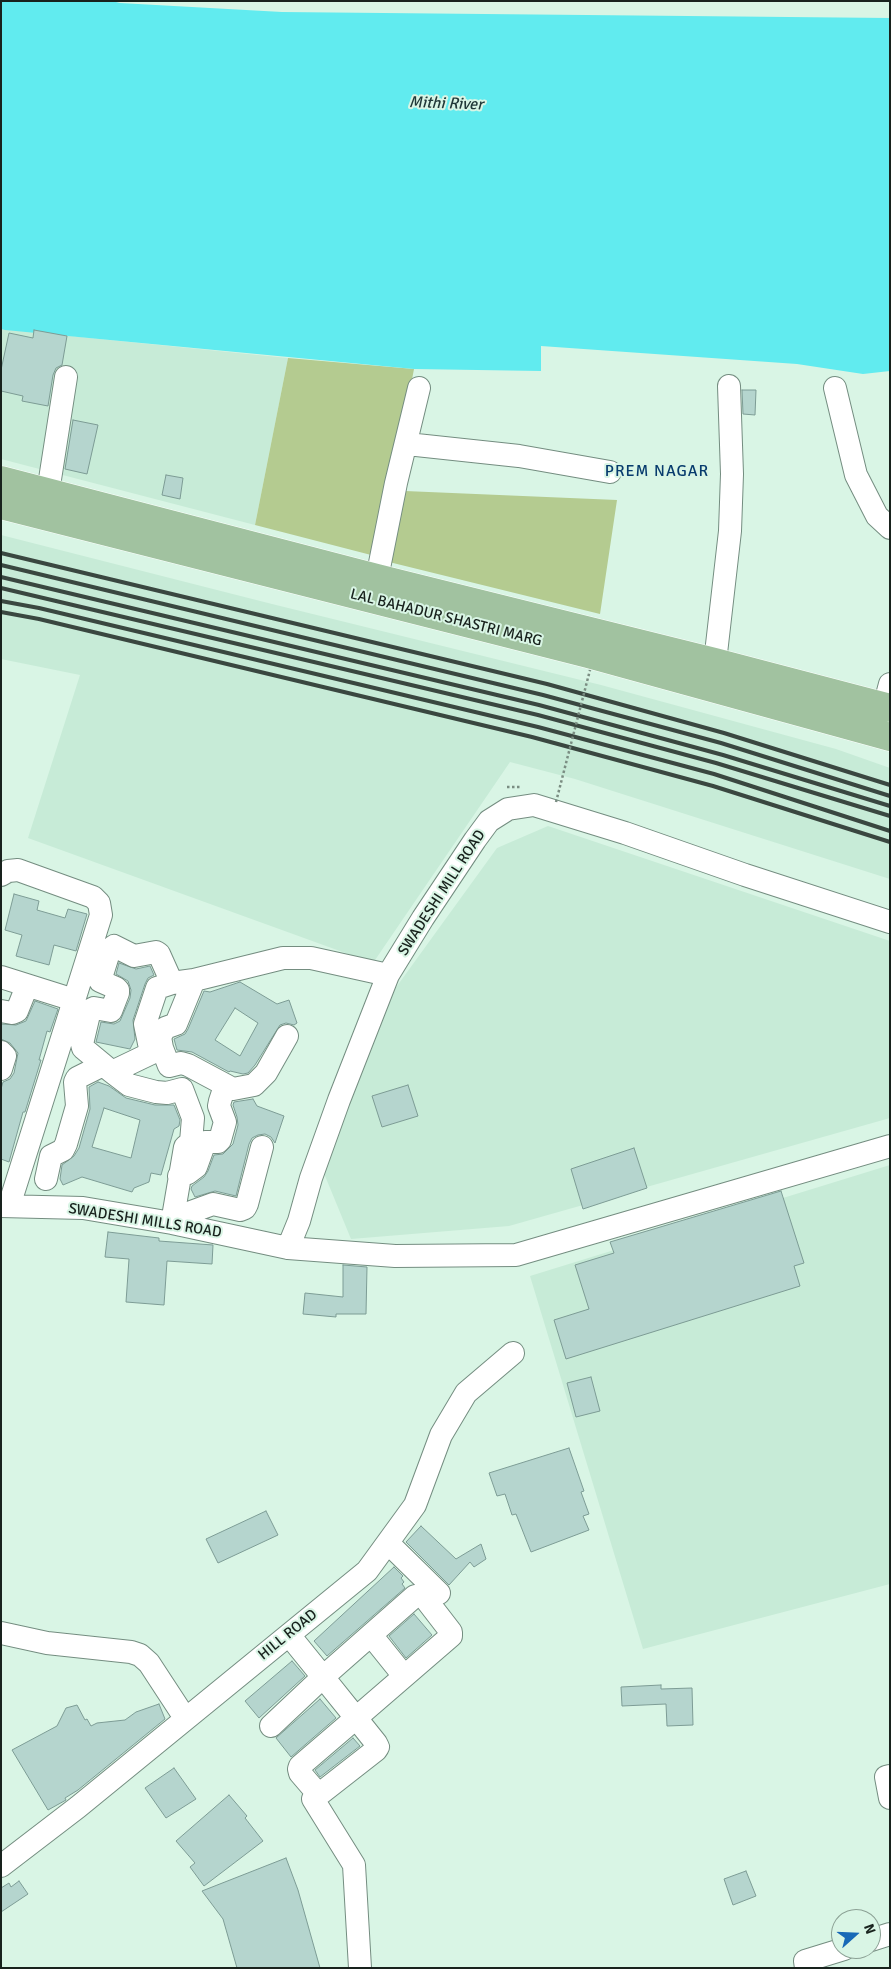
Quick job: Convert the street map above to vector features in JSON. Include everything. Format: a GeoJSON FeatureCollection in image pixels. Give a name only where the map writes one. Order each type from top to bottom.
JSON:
{"type":"FeatureCollection","features":[{"type":"Feature","properties":{"kind":"main road","name":"LAL BAHADUR SHASTRI MARG"},"geometry":{"type":"LineString","coordinates":[[1,480],[48,492],[212,547]]}},
{"type":"Feature","properties":{"kind":"main road","name":"LAL BAHADUR SHASTRI MARG"},"geometry":{"type":"LineString","coordinates":[[1,505],[212,547],[479,615],[715,662],[888,700]]}},
{"type":"Feature","properties":{"kind":"main road","name":"LAL BAHADUR SHASTRI MARG"},"geometry":{"type":"LineString","coordinates":[[321,575],[377,578],[588,654],[883,736]]}},
{"type":"Feature","properties":{"kind":"street"},"geometry":{"type":"LineString","coordinates":[[48,492],[66,377]]}},
{"type":"Feature","properties":{"kind":"street"},"geometry":{"type":"LineString","coordinates":[[715,662],[730,531],[732,474],[729,386]]}},
{"type":"Feature","properties":{"kind":"street"},"geometry":{"type":"LineString","coordinates":[[377,578],[396,483],[407,444],[419,388]]}},
{"type":"Feature","properties":{"kind":"street"},"geometry":{"type":"LineString","coordinates":[[835,388],[856,475],[877,516],[890,528]]}},
{"type":"Feature","properties":{"kind":"street"},"geometry":{"type":"LineString","coordinates":[[407,444],[519,456],[610,472]]}},
{"type":"Feature","properties":{"kind":"street"},"geometry":{"type":"LineString","coordinates":[[883,736],[888,700]]}},
{"type":"Feature","properties":{"kind":"street","name":"SWADESHI MILL ROAD"},"geometry":{"type":"LineString","coordinates":[[288,1248],[299,1221],[311,1178],[388,975],[423,918],[489,821],[508,809],[534,805],[625,833],[745,875],[890,922]]}},
{"type":"Feature","properties":{"kind":"street"},"geometry":{"type":"LineString","coordinates":[[1,875],[8,871],[18,870],[93,897],[99,903],[101,915],[74,1000],[11,1169],[5,1206]]}},
{"type":"Feature","properties":{"kind":"street"},"geometry":{"type":"LineString","coordinates":[[172,984],[159,954],[156,952],[134,956],[114,946],[110,949],[100,981],[116,988],[118,994],[111,1012],[94,1008],[90,1010],[82,1044],[83,1048],[107,1069],[129,1085],[167,1093],[182,1089]]}},
{"type":"Feature","properties":{"kind":"street"},"geometry":{"type":"LineString","coordinates":[[177,1224],[179,1176],[188,1173],[196,1167],[197,1143],[193,1118],[182,1089],[161,1056],[145,1024],[157,988],[283,958],[311,958],[388,975]]}},
{"type":"Feature","properties":{"kind":"street"},"geometry":{"type":"LineString","coordinates":[[1,977],[74,1000]]}},
{"type":"Feature","properties":{"kind":"street"},"geometry":{"type":"LineString","coordinates":[[161,1056],[160,1037],[162,1032],[165,1028],[176,1024],[194,980]]}},
{"type":"Feature","properties":{"kind":"street"},"geometry":{"type":"LineString","coordinates":[[1,1011],[12,1013],[17,1011],[28,986]]}},
{"type":"Feature","properties":{"kind":"street"},"geometry":{"type":"LineString","coordinates":[[46,1179],[51,1156],[63,1150],[66,1144],[76,1106],[75,1082],[77,1078],[161,1056],[188,1065],[233,1089],[254,1085],[266,1073],[288,1036]]}},
{"type":"Feature","properties":{"kind":"street"},"geometry":{"type":"LineString","coordinates":[[1,1052],[5,1056],[1,1068]]}},
{"type":"Feature","properties":{"kind":"street"},"geometry":{"type":"LineString","coordinates":[[197,1143],[218,1142],[220,1140],[225,1122],[219,1106],[225,1086]]}},
{"type":"Feature","properties":{"kind":"street","name":"SWADESHI MILLS ROAD"},"geometry":{"type":"LineString","coordinates":[[5,1206],[83,1208],[177,1224],[288,1248],[396,1256],[516,1254],[890,1146]]}},
{"type":"Feature","properties":{"kind":"street"},"geometry":{"type":"LineString","coordinates":[[177,1224],[191,1212],[213,1204],[240,1210],[245,1208],[248,1204],[262,1147]]}},
{"type":"Feature","properties":{"kind":"street","name":"HILL ROAD"},"geometry":{"type":"LineString","coordinates":[[1,1866],[78,1807],[367,1571],[391,1546],[415,1505],[441,1435],[466,1393],[513,1353]]}},
{"type":"Feature","properties":{"kind":"street"},"geometry":{"type":"LineString","coordinates":[[418,1524],[391,1546],[439,1593]]}},
{"type":"Feature","properties":{"kind":"street"},"geometry":{"type":"LineString","coordinates":[[271,1726],[323,1677],[415,1596],[421,1595],[424,1597],[450,1628],[451,1636],[356,1718],[323,1677],[289,1634]]}},
{"type":"Feature","properties":{"kind":"street"},"geometry":{"type":"LineString","coordinates":[[1,1633],[47,1643],[131,1652],[140,1655],[149,1663],[185,1718]]}},
{"type":"Feature","properties":{"kind":"street"},"geometry":{"type":"LineString","coordinates":[[371,1635],[404,1676]]}},
{"type":"Feature","properties":{"kind":"street"},"geometry":{"type":"LineString","coordinates":[[890,1776],[886,1777],[890,1798]]}},
{"type":"Feature","properties":{"kind":"street"},"geometry":{"type":"LineString","coordinates":[[313,1799],[354,1865],[360,1968]]}},
{"type":"Feature","properties":{"kind":"street"},"geometry":{"type":"LineString","coordinates":[[806,1968],[805,1961],[831,1953]]}},
{"type":"Feature","properties":{"kind":"path"},"geometry":{"type":"LineString","coordinates":[[556,802],[590,670]]}},
{"type":"Feature","properties":{"kind":"path"},"geometry":{"type":"LineString","coordinates":[[507,787],[518,786]]}},
{"type":"Feature","properties":{"kind":"shaded area"},"geometry":{"type":"Polygon","coordinates":[[[1,329],[288,358],[255,525],[1,459],[1,329]]]}},
{"type":"Feature","properties":{"kind":"shaded area"},"geometry":{"type":"Polygon","coordinates":[[[1,535],[601,685],[836,749],[890,768],[890,879],[575,779],[510,762],[373,963],[28,838],[80,675],[1,659],[1,535]]]}},
{"type":"Feature","properties":{"kind":"shaded area"},"geometry":{"type":"Polygon","coordinates":[[[548,826],[890,941],[890,1118],[509,1226],[351,1239],[323,1171],[384,1004],[497,848],[548,826]]]}},
{"type":"Feature","properties":{"kind":"shaded area"},"geometry":{"type":"Polygon","coordinates":[[[890,1165],[890,1584],[643,1649],[530,1276],[890,1165]]]}},
{"type":"Feature","properties":{"kind":"green space"},"geometry":{"type":"Polygon","coordinates":[[[288,358],[414,369],[391,490],[375,556],[255,525],[288,358]]]}},
{"type":"Feature","properties":{"kind":"green space"},"geometry":{"type":"Polygon","coordinates":[[[405,491],[617,500],[600,614],[389,562],[405,491]]]}},
{"type":"Feature","properties":{"kind":"water","name":"Mithi River"},"geometry":{"type":"Polygon","coordinates":[[[1,1],[112,1],[282,12],[890,18],[890,371],[863,374],[797,364],[541,346],[541,371],[414,369],[1,329],[1,1]]]}},
{"type":"Feature","properties":{"kind":"building"},"geometry":{"type":"Polygon","coordinates":[[[34,330],[67,336],[62,365],[56,368],[53,375],[48,406],[22,401],[23,396],[1,391],[1,370],[9,333],[33,338],[34,330]]]}},
{"type":"Feature","properties":{"kind":"building"},"geometry":{"type":"Polygon","coordinates":[[[742,390],[756,390],[755,415],[743,414],[742,390]]]}},
{"type":"Feature","properties":{"kind":"building"},"geometry":{"type":"Polygon","coordinates":[[[73,420],[98,425],[87,474],[65,469],[73,420]]]}},
{"type":"Feature","properties":{"kind":"building"},"geometry":{"type":"Polygon","coordinates":[[[166,475],[183,478],[180,499],[162,495],[166,475]]]}},
{"type":"Feature","properties":{"kind":"building"},"geometry":{"type":"Polygon","coordinates":[[[14,894],[39,901],[37,910],[65,918],[68,909],[87,914],[76,951],[54,945],[49,965],[16,956],[22,935],[5,930],[14,894]]]}},
{"type":"Feature","properties":{"kind":"building"},"geometry":{"type":"Polygon","coordinates":[[[119,963],[136,969],[150,966],[154,975],[148,978],[145,984],[133,1020],[135,1039],[130,1049],[96,1042],[101,1022],[114,1024],[120,1021],[130,998],[131,990],[128,981],[116,974],[119,963]]]}},
{"type":"Feature","properties":{"kind":"building"},"geometry":{"type":"Polygon","coordinates":[[[240,982],[277,1004],[289,1000],[297,1023],[294,1025],[286,1023],[280,1025],[248,1073],[229,1072],[192,1052],[177,1050],[174,1039],[185,1034],[204,991],[210,992],[240,982]],[[235,1008],[215,1040],[240,1056],[258,1023],[235,1008]]]}},
{"type":"Feature","properties":{"kind":"building"},"geometry":{"type":"Polygon","coordinates":[[[35,1001],[58,1009],[50,1032],[47,1031],[39,1060],[41,1060],[25,1112],[23,1112],[9,1162],[1,1159],[1,1089],[3,1082],[10,1079],[14,1073],[18,1053],[10,1043],[1,1039],[1,1024],[16,1025],[26,1021],[35,1001]]]}},
{"type":"Feature","properties":{"kind":"building"},"geometry":{"type":"Polygon","coordinates":[[[98,1082],[109,1086],[126,1098],[155,1105],[174,1105],[180,1120],[179,1126],[174,1129],[161,1175],[151,1173],[149,1182],[134,1188],[132,1192],[82,1177],[63,1185],[60,1179],[62,1165],[74,1156],[79,1148],[90,1109],[89,1087],[98,1082]],[[104,1108],[92,1147],[131,1158],[140,1120],[104,1108]]]}},
{"type":"Feature","properties":{"kind":"building"},"geometry":{"type":"Polygon","coordinates":[[[408,1085],[418,1116],[382,1127],[372,1096],[408,1085]]]}},
{"type":"Feature","properties":{"kind":"building"},"geometry":{"type":"Polygon","coordinates":[[[253,1099],[257,1106],[284,1116],[275,1143],[271,1137],[265,1134],[252,1138],[236,1196],[215,1191],[195,1197],[191,1189],[192,1186],[204,1177],[214,1155],[223,1154],[233,1144],[238,1125],[234,1102],[253,1099]]]}},
{"type":"Feature","properties":{"kind":"building"},"geometry":{"type":"Polygon","coordinates":[[[634,1148],[647,1188],[583,1209],[571,1169],[634,1148]]]}},
{"type":"Feature","properties":{"kind":"building"},"geometry":{"type":"Polygon","coordinates":[[[781,1191],[804,1263],[794,1266],[800,1286],[566,1359],[554,1320],[589,1309],[575,1265],[614,1253],[610,1242],[781,1191]]]}},
{"type":"Feature","properties":{"kind":"building"},"geometry":{"type":"Polygon","coordinates":[[[108,1232],[159,1238],[159,1241],[213,1245],[212,1264],[167,1261],[164,1305],[126,1302],[129,1259],[105,1257],[108,1232]]]}},
{"type":"Feature","properties":{"kind":"building"},"geometry":{"type":"Polygon","coordinates":[[[343,1265],[367,1267],[366,1314],[336,1314],[336,1317],[303,1314],[305,1293],[343,1297],[343,1265]]]}},
{"type":"Feature","properties":{"kind":"building"},"geometry":{"type":"Polygon","coordinates":[[[591,1377],[600,1411],[576,1417],[567,1383],[591,1377]]]}},
{"type":"Feature","properties":{"kind":"building"},"geometry":{"type":"Polygon","coordinates":[[[569,1448],[584,1491],[581,1492],[589,1514],[583,1516],[589,1530],[531,1552],[516,1514],[512,1515],[505,1494],[497,1496],[489,1473],[569,1448]]]}},
{"type":"Feature","properties":{"kind":"building"},"geometry":{"type":"Polygon","coordinates":[[[266,1511],[278,1535],[218,1563],[206,1539],[266,1511]]]}},
{"type":"Feature","properties":{"kind":"building"},"geometry":{"type":"Polygon","coordinates":[[[421,1526],[456,1559],[481,1544],[486,1559],[474,1567],[470,1562],[449,1585],[406,1542],[421,1526]]]}},
{"type":"Feature","properties":{"kind":"building"},"geometry":{"type":"Polygon","coordinates":[[[394,1567],[403,1576],[401,1578],[404,1582],[402,1584],[405,1588],[327,1656],[314,1641],[394,1567]]]}},
{"type":"Feature","properties":{"kind":"building"},"geometry":{"type":"Polygon","coordinates":[[[414,1614],[432,1635],[406,1658],[389,1636],[414,1614]]]}},
{"type":"Feature","properties":{"kind":"building"},"geometry":{"type":"Polygon","coordinates":[[[292,1661],[305,1676],[259,1718],[245,1701],[292,1661]]]}},
{"type":"Feature","properties":{"kind":"building"},"geometry":{"type":"Polygon","coordinates":[[[661,1685],[661,1689],[692,1688],[693,1725],[667,1726],[666,1704],[622,1706],[621,1687],[661,1685]]]}},
{"type":"Feature","properties":{"kind":"building"},"geometry":{"type":"Polygon","coordinates":[[[320,1699],[336,1718],[291,1757],[276,1738],[320,1699]]]}},
{"type":"Feature","properties":{"kind":"building"},"geometry":{"type":"Polygon","coordinates":[[[159,1704],[165,1719],[78,1790],[65,1798],[66,1800],[48,1810],[12,1750],[57,1726],[66,1708],[77,1705],[85,1720],[87,1719],[91,1726],[97,1723],[125,1720],[136,1712],[159,1704]]]}},
{"type":"Feature","properties":{"kind":"building"},"geometry":{"type":"Polygon","coordinates":[[[353,1738],[360,1746],[320,1777],[315,1770],[353,1738]]]}},
{"type":"Feature","properties":{"kind":"building"},"geometry":{"type":"Polygon","coordinates":[[[174,1768],[196,1799],[166,1818],[145,1788],[174,1768]]]}},
{"type":"Feature","properties":{"kind":"building"},"geometry":{"type":"Polygon","coordinates":[[[229,1795],[247,1816],[245,1818],[263,1841],[204,1886],[190,1867],[195,1863],[176,1841],[229,1795]]]}},
{"type":"Feature","properties":{"kind":"building"},"geometry":{"type":"Polygon","coordinates":[[[286,1858],[298,1890],[320,1968],[237,1968],[223,1919],[202,1891],[286,1858]]]}},
{"type":"Feature","properties":{"kind":"building"},"geometry":{"type":"Polygon","coordinates":[[[746,1871],[756,1896],[733,1905],[724,1879],[746,1871]]]}},
{"type":"Feature","properties":{"kind":"building"},"geometry":{"type":"Polygon","coordinates":[[[19,1881],[28,1894],[1,1912],[1,1888],[9,1883],[11,1887],[19,1881]]]}},
{"type":"Feature","properties":{"kind":"railway"},"geometry":{"type":"LineString","coordinates":[[1,553],[547,684],[724,733],[890,785]]}},
{"type":"Feature","properties":{"kind":"railway"},"geometry":{"type":"LineString","coordinates":[[1,565],[543,695],[721,743],[890,796]]}},
{"type":"Feature","properties":{"kind":"railway"},"geometry":{"type":"LineString","coordinates":[[1,577],[539,705],[723,755],[890,806]]}},
{"type":"Feature","properties":{"kind":"railway"},"geometry":{"type":"LineString","coordinates":[[1,588],[538,715],[716,763],[890,816]]}},
{"type":"Feature","properties":{"kind":"railway"},"geometry":{"type":"LineString","coordinates":[[1,601],[39,608],[538,727],[714,774],[890,831]]}},
{"type":"Feature","properties":{"kind":"railway"},"geometry":{"type":"LineString","coordinates":[[1,612],[39,619],[532,737],[713,786],[890,842]]}},
{"type":"Feature","properties":{"kind":"district","name":"PREM NAGAR"},"geometry":{"type":"Point","coordinates":[657,472]}}]}
